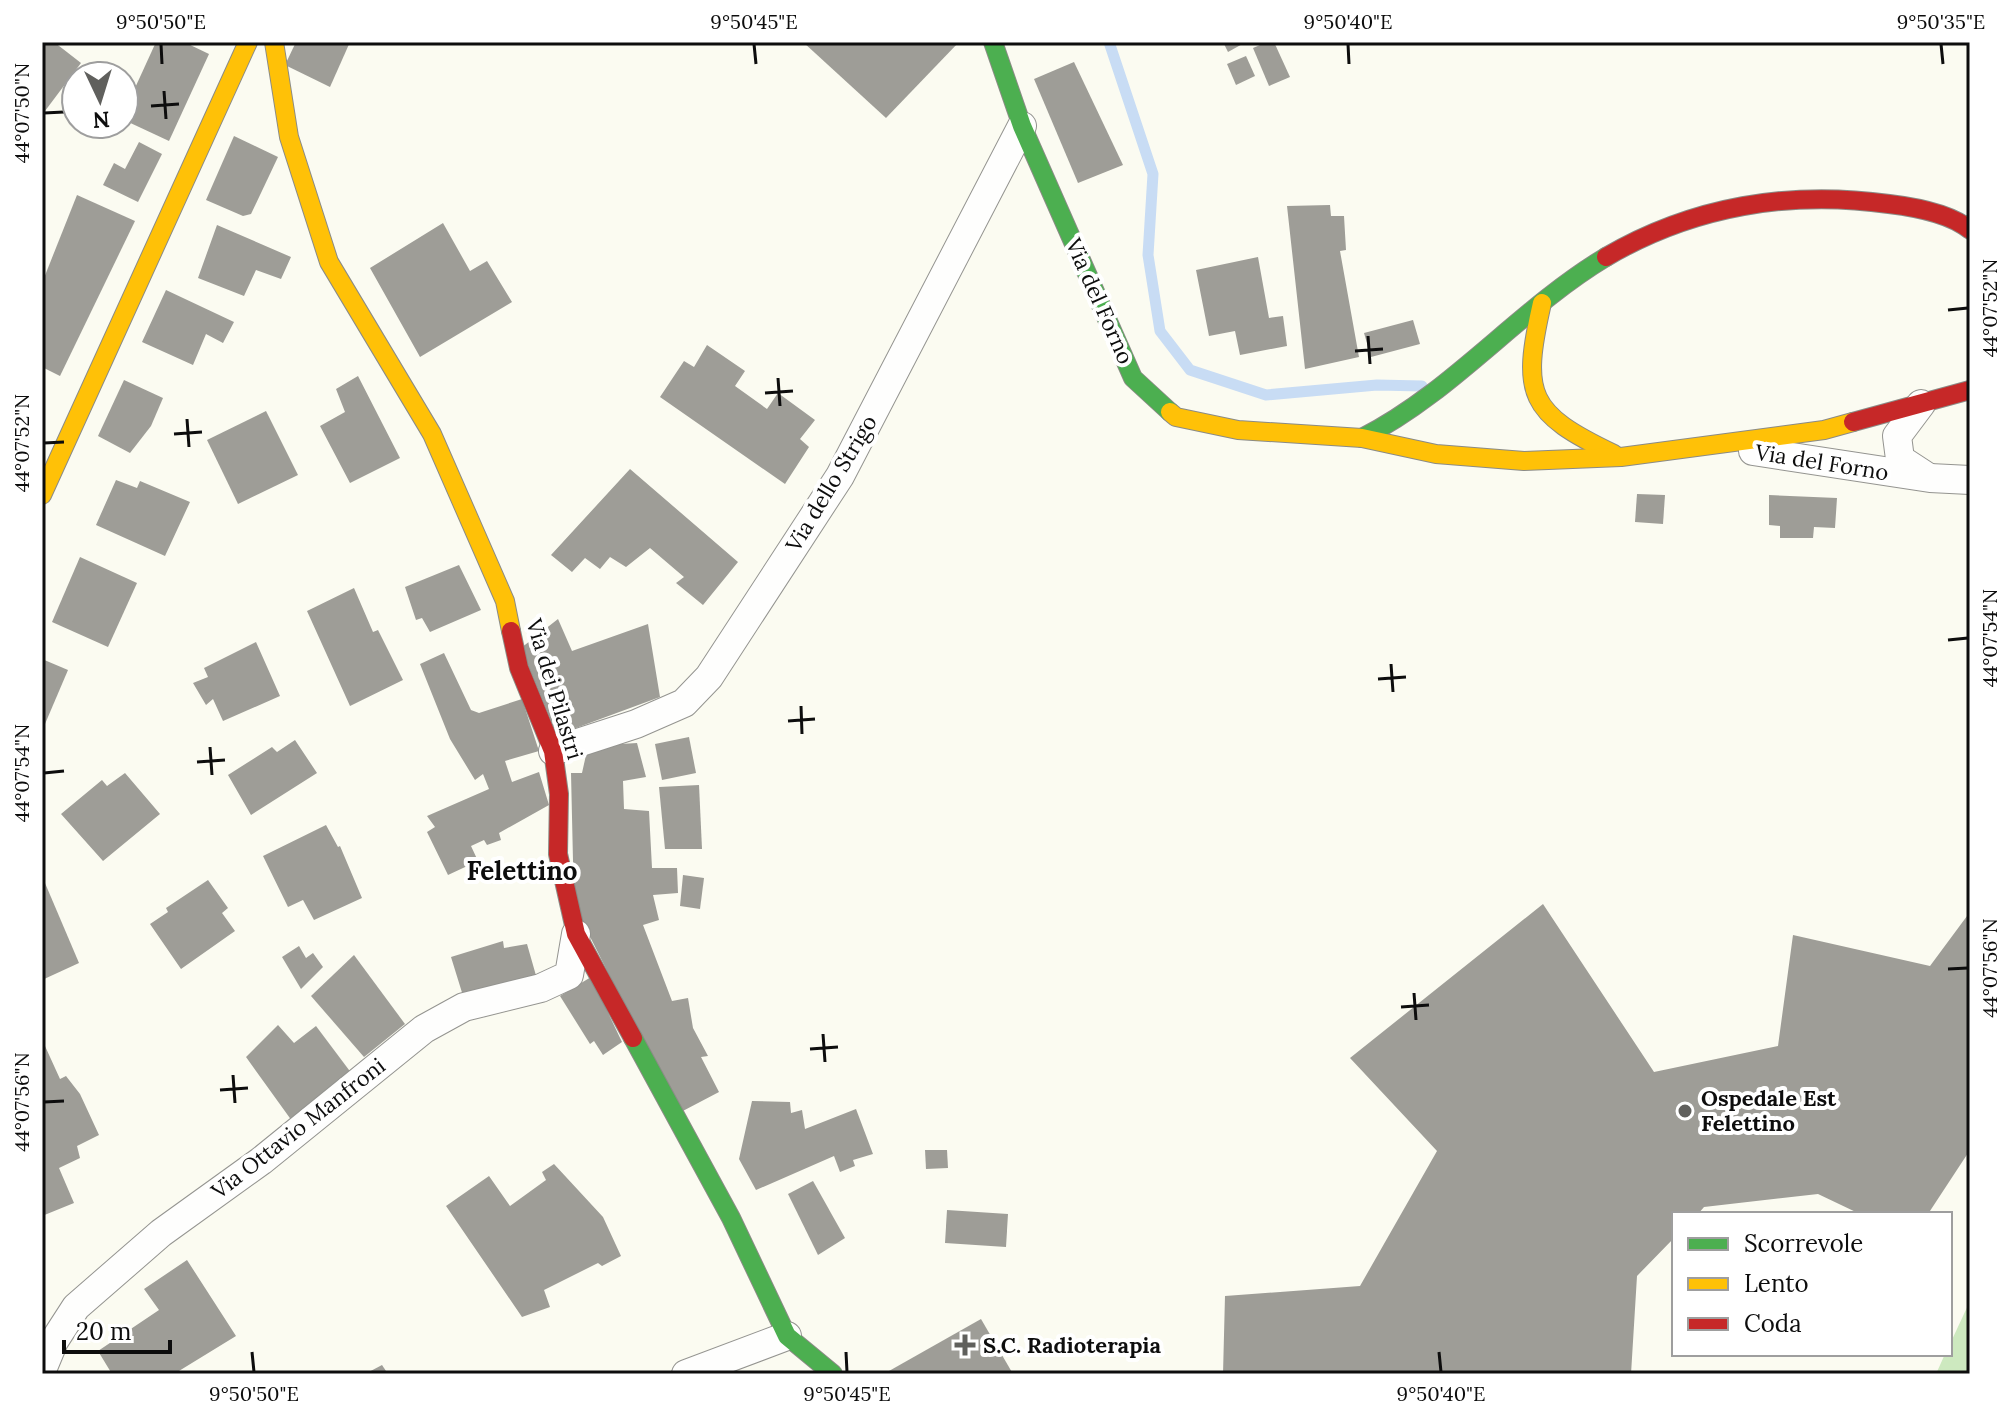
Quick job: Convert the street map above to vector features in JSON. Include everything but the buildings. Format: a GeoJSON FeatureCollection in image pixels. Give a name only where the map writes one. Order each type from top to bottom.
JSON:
{"type":"FeatureCollection","features":[{"type":"Feature","properties":{"kind":"main road"},"geometry":{"type":"LineString","coordinates":[[44,487],[248,42]]}},
{"type":"Feature","properties":{"kind":"main road","name":"Via dei Pilastri"},"geometry":{"type":"LineString","coordinates":[[274,42],[289,137],[329,262],[432,434],[505,601],[519,668],[553,751],[559,794],[558,854],[576,934],[731,1218],[787,1336],[833,1374]]}},
{"type":"Feature","properties":{"kind":"main road","name":"Via del Forno"},"geometry":{"type":"LineString","coordinates":[[993,42],[1022,126],[1133,378],[1176,417],[1238,430],[1362,438],[1436,454],[1524,461],[1621,457],[1824,430],[1970,390]]}},
{"type":"Feature","properties":{"kind":"main road","name":"Via del Forno"},"geometry":{"type":"LineString","coordinates":[[1362,438],[1402,419],[1442,392],[1585,268],[1696,213],[1776,199],[1848,199],[1909,206],[1968,227]]}},
{"type":"Feature","properties":{"kind":"main road"},"geometry":{"type":"LineString","coordinates":[[1542,303],[1529,357],[1534,400],[1566,433],[1621,457]]}},
{"type":"Feature","properties":{"kind":"street","name":"Via dello Strigo"},"geometry":{"type":"LineString","coordinates":[[553,751],[636,724],[684,703],[709,677],[840,476],[1022,126]]}},
{"type":"Feature","properties":{"kind":"street","name":"Via del Forno"},"geometry":{"type":"LineString","coordinates":[[1921,404],[1897,436],[1900,459],[1930,478]]}},
{"type":"Feature","properties":{"kind":"street","name":"Via del Forno"},"geometry":{"type":"LineString","coordinates":[[1714,445],[1930,478],[1970,480]]}},
{"type":"Feature","properties":{"kind":"street","name":"Via Ottavio Manfroni"},"geometry":{"type":"LineString","coordinates":[[42,1370],[54,1341],[76,1307],[161,1233],[261,1161],[424,1029],[464,1007],[541,988],[569,975],[576,934]]}},
{"type":"Feature","properties":{"kind":"street"},"geometry":{"type":"LineString","coordinates":[[686,1374],[787,1336]]}},
{"type":"Feature","properties":{"kind":"green space"},"geometry":{"type":"Polygon","coordinates":[[[1970,1301],[1970,1374],[1936,1374],[1944,1356],[1952,1356],[1952,1340],[1970,1301]]]}},
{"type":"Feature","properties":{"kind":"waterway"},"geometry":{"type":"LineString","coordinates":[[1109,42],[1153,174],[1148,255],[1160,331],[1190,370],[1266,395],[1377,385],[1422,386]]}},
{"type":"Feature","properties":{"kind":"traffic: fast"},"geometry":{"type":"LineString","coordinates":[[993,42],[1022,126],[1133,378],[1170,412]]}},
{"type":"Feature","properties":{"kind":"traffic: fast"},"geometry":{"type":"LineString","coordinates":[[1362,438],[1427,397],[1544,301],[1606,257]]}},
{"type":"Feature","properties":{"kind":"traffic: fast"},"geometry":{"type":"LineString","coordinates":[[633,1038],[731,1218],[787,1336],[833,1374]]}},
{"type":"Feature","properties":{"kind":"traffic: slow"},"geometry":{"type":"LineString","coordinates":[[42,495],[248,42]]}},
{"type":"Feature","properties":{"kind":"traffic: slow"},"geometry":{"type":"LineString","coordinates":[[274,42],[289,137],[329,262],[432,434],[505,601],[511,631]]}},
{"type":"Feature","properties":{"kind":"traffic: slow"},"geometry":{"type":"LineString","coordinates":[[1964,225],[1970,227]]}},
{"type":"Feature","properties":{"kind":"traffic: slow"},"geometry":{"type":"LineString","coordinates":[[1542,303],[1532,360],[1538,398],[1564,426],[1614,454]]}},
{"type":"Feature","properties":{"kind":"traffic: slow"},"geometry":{"type":"LineString","coordinates":[[1170,412],[1176,417],[1238,430],[1362,438],[1436,454],[1524,461],[1621,457],[1824,430],[1853,422]]}},
{"type":"Feature","properties":{"kind":"traffic: jam"},"geometry":{"type":"LineString","coordinates":[[1606,257],[1673,225],[1743,206],[1779,201],[1852,200],[1899,205],[1942,215],[1970,230]]}},
{"type":"Feature","properties":{"kind":"traffic: jam"},"geometry":{"type":"LineString","coordinates":[[1853,422],[1970,390]]}},
{"type":"Feature","properties":{"kind":"traffic: jam"},"geometry":{"type":"LineString","coordinates":[[511,631],[519,668],[553,751],[559,794],[558,854],[576,934],[633,1038]]}},
{"type":"Feature","properties":{"kind":"place","name":"Ospedale Est Felettino"},"geometry":{"type":"Point","coordinates":[1685,1111]}},
{"type":"Feature","properties":{"kind":"place","name":"S.C. Radioterapia"},"geometry":{"type":"Point","coordinates":[965,1345]}},
{"type":"Feature","properties":{"kind":"district","name":"Felettino"},"geometry":{"type":"Point","coordinates":[522,871]}}]}
